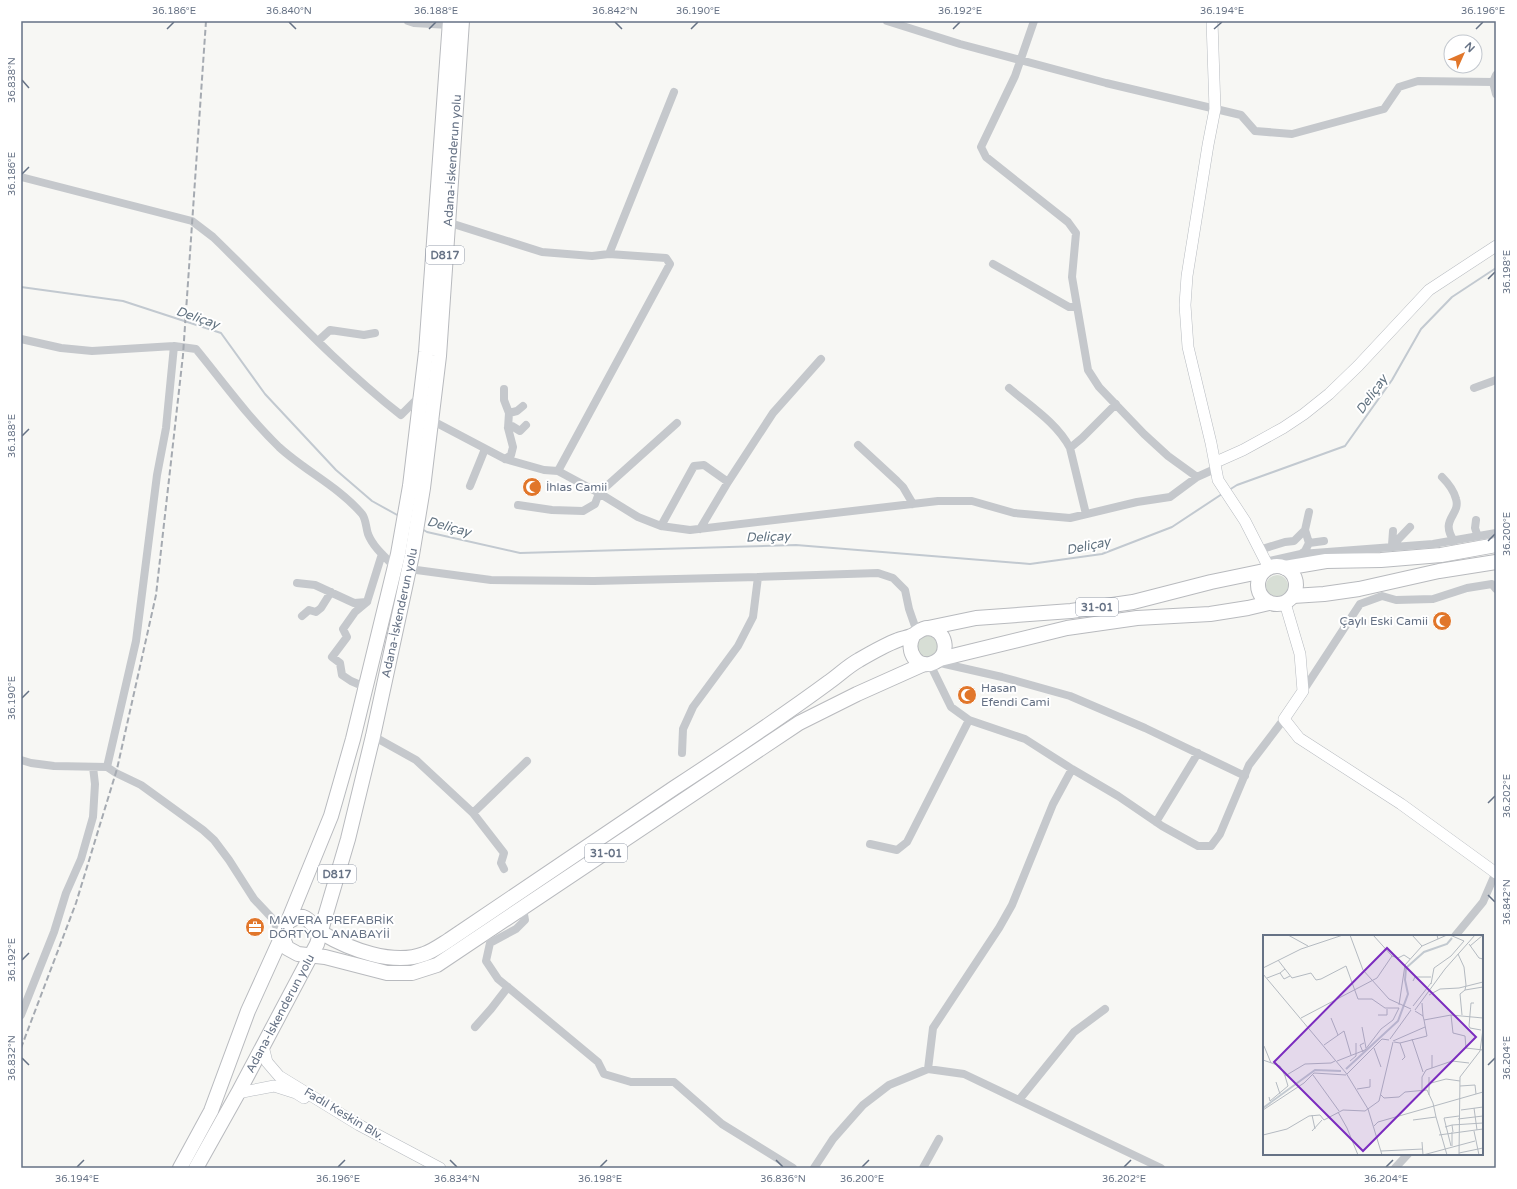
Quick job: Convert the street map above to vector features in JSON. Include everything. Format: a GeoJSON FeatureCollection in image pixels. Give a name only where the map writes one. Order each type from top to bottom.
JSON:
{"type":"FeatureCollection","features":[{"type":"Feature","properties":{"kind":"highway","name":"Adana-İskenderun yolu"},"geometry":{"type":"LineString","coordinates":[[180,1168],[211,1111],[248,1011],[331,816],[353,740],[365,687],[401,559],[431,420],[439,356],[447,222],[454,22]]}},
{"type":"Feature","properties":{"kind":"highway","name":"D817"},"geometry":{"type":"LineString","coordinates":[[416,487],[420,396],[426,352],[454,22]]}},
{"type":"Feature","properties":{"kind":"highway"},"geometry":{"type":"LineString","coordinates":[[1496,545],[1441,555],[1381,560],[1326,561],[1284,568],[1266,567],[1261,575],[1258,586],[1261,596],[1269,603],[1275,604],[1289,599],[1359,589],[1439,571],[1496,562]]}},
{"type":"Feature","properties":{"kind":"highway","name":"Adana-İskenderun yolu"},"geometry":{"type":"LineString","coordinates":[[196,1168],[238,1093],[317,944],[348,839],[373,736],[409,569],[401,559]]}},
{"type":"Feature","properties":{"kind":"highway","name":"31-01"},"geometry":{"type":"LineString","coordinates":[[1266,567],[1132,602],[1071,611],[976,618],[919,632],[898,640],[858,660],[804,700],[697,773],[449,940],[425,954],[406,958],[388,958],[353,948],[320,932],[312,922],[303,917],[296,917],[284,929],[287,948],[298,954],[310,955],[387,973],[412,974],[437,965],[523,909],[799,723],[857,694],[932,662],[1067,628],[1137,618],[1210,614],[1269,603]]}},
{"type":"Feature","properties":{"kind":"highway"},"geometry":{"type":"LineString","coordinates":[[1284,568],[1289,571],[1295,580],[1296,585],[1289,599]]}},
{"type":"Feature","properties":{"kind":"highway"},"geometry":{"type":"LineString","coordinates":[[919,632],[939,632],[945,642],[945,648],[932,662],[919,662],[911,653],[910,641],[919,632]]}},
{"type":"Feature","properties":{"kind":"street"},"geometry":{"type":"LineString","coordinates":[[408,21],[414,23],[454,22]]}},
{"type":"Feature","properties":{"kind":"street"},"geometry":{"type":"LineString","coordinates":[[887,21],[960,44],[1106,83],[1165,96],[1215,110],[1241,114],[1255,131],[1292,134],[1384,109],[1399,87],[1418,81],[1494,78],[1496,94]]}},
{"type":"Feature","properties":{"kind":"street"},"geometry":{"type":"LineString","coordinates":[[1034,21],[1020,60],[981,147],[986,157],[1068,222],[1076,233],[1072,277],[1088,370],[1099,386],[1153,443],[1197,477]]}},
{"type":"Feature","properties":{"kind":"street"},"geometry":{"type":"LineString","coordinates":[[1212,21],[1215,110],[1190,260],[1185,306],[1188,347],[1216,465],[1218,480],[1245,521],[1266,567],[1301,554],[1433,544],[1496,534]]}},
{"type":"Feature","properties":{"kind":"street"},"geometry":{"type":"LineString","coordinates":[[609,254],[674,92]]}},
{"type":"Feature","properties":{"kind":"street"},"geometry":{"type":"LineString","coordinates":[[21,177],[192,221],[214,237],[318,341],[376,396],[401,415],[420,396]]}},
{"type":"Feature","properties":{"kind":"street"},"geometry":{"type":"LineString","coordinates":[[447,222],[542,252],[592,256],[609,254],[666,258],[670,264],[558,471]]}},
{"type":"Feature","properties":{"kind":"street"},"geometry":{"type":"LineString","coordinates":[[431,420],[504,459],[544,470],[558,471],[599,493],[638,517],[662,526],[690,530],[938,500],[972,501],[1014,514],[1070,518],[1170,497],[1216,465],[1283,428],[1329,394],[1358,366],[1429,290],[1496,246]]}},
{"type":"Feature","properties":{"kind":"street"},"geometry":{"type":"LineString","coordinates":[[993,264],[1069,307],[1077,307]]}},
{"type":"Feature","properties":{"kind":"street"},"geometry":{"type":"LineString","coordinates":[[318,341],[330,330],[364,335],[375,334]]}},
{"type":"Feature","properties":{"kind":"street"},"geometry":{"type":"LineString","coordinates":[[21,339],[61,348],[92,351],[174,346],[196,349],[246,411],[279,447],[294,460],[336,489],[363,516],[368,535],[382,554],[401,559]]}},
{"type":"Feature","properties":{"kind":"street"},"geometry":{"type":"LineString","coordinates":[[107,767],[136,641],[157,475],[167,420],[174,346]]}},
{"type":"Feature","properties":{"kind":"street"},"geometry":{"type":"LineString","coordinates":[[700,529],[728,482],[773,413],[821,359]]}},
{"type":"Feature","properties":{"kind":"street"},"geometry":{"type":"LineString","coordinates":[[1474,388],[1496,380]]}},
{"type":"Feature","properties":{"kind":"street"},"geometry":{"type":"LineString","coordinates":[[1008,388],[1053,426],[1065,439],[1070,448],[1086,514]]}},
{"type":"Feature","properties":{"kind":"street"},"geometry":{"type":"LineString","coordinates":[[504,389],[504,400],[508,412],[508,428],[513,446],[511,455],[504,459]]}},
{"type":"Feature","properties":{"kind":"street"},"geometry":{"type":"LineString","coordinates":[[1070,448],[1094,427],[1116,404]]}},
{"type":"Feature","properties":{"kind":"street"},"geometry":{"type":"LineString","coordinates":[[508,412],[517,411],[523,406]]}},
{"type":"Feature","properties":{"kind":"street"},"geometry":{"type":"LineString","coordinates":[[518,505],[552,510],[583,511],[595,504],[599,493],[677,423]]}},
{"type":"Feature","properties":{"kind":"street"},"geometry":{"type":"LineString","coordinates":[[508,428],[512,426],[520,431],[526,425]]}},
{"type":"Feature","properties":{"kind":"street"},"geometry":{"type":"LineString","coordinates":[[858,444],[897,481],[913,504]]}},
{"type":"Feature","properties":{"kind":"street"},"geometry":{"type":"LineString","coordinates":[[470,486],[485,449]]}},
{"type":"Feature","properties":{"kind":"street"},"geometry":{"type":"LineString","coordinates":[[662,526],[694,466],[704,465],[728,482]]}},
{"type":"Feature","properties":{"kind":"street"},"geometry":{"type":"LineString","coordinates":[[1442,477],[1449,485],[1457,500],[1455,510],[1448,525],[1449,534],[1454,541]]}},
{"type":"Feature","properties":{"kind":"street"},"geometry":{"type":"LineString","coordinates":[[1301,554],[1305,551],[1309,543],[1305,530],[1309,512]]}},
{"type":"Feature","properties":{"kind":"street"},"geometry":{"type":"LineString","coordinates":[[1476,520],[1475,528],[1478,537]]}},
{"type":"Feature","properties":{"kind":"street"},"geometry":{"type":"LineString","coordinates":[[1391,546],[1410,527]]}},
{"type":"Feature","properties":{"kind":"street"},"geometry":{"type":"LineString","coordinates":[[1259,550],[1285,542],[1294,541],[1305,530]]}},
{"type":"Feature","properties":{"kind":"street"},"geometry":{"type":"LineString","coordinates":[[1391,546],[1393,531]]}},
{"type":"Feature","properties":{"kind":"street"},"geometry":{"type":"LineString","coordinates":[[1309,543],[1324,541]]}},
{"type":"Feature","properties":{"kind":"street"},"geometry":{"type":"LineString","coordinates":[[365,687],[342,675],[340,663],[332,657],[347,638],[343,629],[355,612],[367,602],[382,554]]}},
{"type":"Feature","properties":{"kind":"street"},"geometry":{"type":"LineString","coordinates":[[409,569],[491,580],[594,581],[878,573],[893,578],[905,590],[909,609],[919,632]]}},
{"type":"Feature","properties":{"kind":"street"},"geometry":{"type":"LineString","coordinates":[[682,753],[683,729],[693,707],[738,646],[753,617],[758,577]]}},
{"type":"Feature","properties":{"kind":"street"},"geometry":{"type":"LineString","coordinates":[[297,583],[315,585],[354,603],[367,602]]}},
{"type":"Feature","properties":{"kind":"street"},"geometry":{"type":"LineString","coordinates":[[932,662],[951,707],[969,720],[1025,739],[1118,796],[1156,822],[1198,846],[1211,846],[1220,834],[1249,765],[1284,719],[1360,604],[1382,596],[1396,600],[1433,599],[1467,588],[1492,584],[1496,589]]}},
{"type":"Feature","properties":{"kind":"street"},"geometry":{"type":"LineString","coordinates":[[302,616],[309,610],[316,612],[321,608],[332,592]]}},
{"type":"Feature","properties":{"kind":"street"},"geometry":{"type":"LineString","coordinates":[[1289,599],[1300,654],[1303,691]]}},
{"type":"Feature","properties":{"kind":"street"},"geometry":{"type":"LineString","coordinates":[[932,662],[1002,677],[1070,696],[1145,728],[1245,776]]}},
{"type":"Feature","properties":{"kind":"street"},"geometry":{"type":"LineString","coordinates":[[1284,719],[1299,738],[1401,804],[1496,873],[1483,902],[1456,935]]}},
{"type":"Feature","properties":{"kind":"street"},"geometry":{"type":"LineString","coordinates":[[870,844],[897,850],[907,842],[969,720]]}},
{"type":"Feature","properties":{"kind":"street"},"geometry":{"type":"LineString","coordinates":[[373,736],[416,760],[473,813],[504,853],[501,864],[504,869]]}},
{"type":"Feature","properties":{"kind":"street"},"geometry":{"type":"LineString","coordinates":[[1156,822],[1198,754]]}},
{"type":"Feature","properties":{"kind":"street"},"geometry":{"type":"LineString","coordinates":[[21,760],[54,766],[107,767],[141,785],[203,830],[214,840],[254,899],[284,929]]}},
{"type":"Feature","properties":{"kind":"street"},"geometry":{"type":"LineString","coordinates":[[473,813],[527,761]]}},
{"type":"Feature","properties":{"kind":"street"},"geometry":{"type":"LineString","coordinates":[[21,1016],[54,932],[93,817],[93,767]]}},
{"type":"Feature","properties":{"kind":"street"},"geometry":{"type":"LineString","coordinates":[[928,1069],[933,1028],[999,928],[1012,905],[1053,804],[1072,769]]}},
{"type":"Feature","properties":{"kind":"street"},"geometry":{"type":"LineString","coordinates":[[523,909],[525,920],[516,929],[490,943],[486,961],[498,979],[598,1062],[604,1074],[631,1082],[674,1082],[722,1124],[793,1168]]}},
{"type":"Feature","properties":{"kind":"street"},"geometry":{"type":"LineString","coordinates":[[475,1027],[508,987]]}},
{"type":"Feature","properties":{"kind":"street"},"geometry":{"type":"LineString","coordinates":[[1019,1100],[1074,1032],[1105,1009]]}},
{"type":"Feature","properties":{"kind":"street","name":"Fadıl Keskin Blv."},"geometry":{"type":"LineString","coordinates":[[262,1046],[267,1062],[279,1076],[359,1125],[440,1168]]}},
{"type":"Feature","properties":{"kind":"street"},"geometry":{"type":"LineString","coordinates":[[814,1168],[833,1139],[863,1105],[889,1085],[928,1069],[964,1074],[1161,1168]]}},
{"type":"Feature","properties":{"kind":"street","name":"Fadıl Keskin Blv."},"geometry":{"type":"LineString","coordinates":[[238,1093],[274,1086],[296,1094],[428,1168]]}},
{"type":"Feature","properties":{"kind":"street"},"geometry":{"type":"LineString","coordinates":[[923,1168],[939,1140]]}},
{"type":"Feature","properties":{"kind":"street"},"geometry":{"type":"LineString","coordinates":[[1395,1168],[1407,1155]]}},
{"type":"Feature","properties":{"kind":"shaded area"},"geometry":{"type":"Polygon","coordinates":[[[1277,575],[1285,578],[1288,586],[1285,594],[1277,597],[1269,594],[1266,586],[1269,578],[1277,575]]]}},
{"type":"Feature","properties":{"kind":"shaded area"},"geometry":{"type":"Polygon","coordinates":[[[924,635],[935,639],[937,643],[938,648],[932,656],[919,656],[916,642],[924,635]]]}},
{"type":"Feature","properties":{"kind":"waterway","name":"Deliçay"},"geometry":{"type":"LineString","coordinates":[[1229,490],[1237,485],[1345,446],[1392,380],[1421,329],[1452,297],[1496,268]]}},
{"type":"Feature","properties":{"kind":"waterway","name":"Deliçay"},"geometry":{"type":"LineString","coordinates":[[21,287],[123,301],[221,333],[265,394],[336,470],[372,501],[399,516]]}},
{"type":"Feature","properties":{"kind":"waterway","name":"Deliçay"},"geometry":{"type":"LineString","coordinates":[[422,529],[427,532],[520,553],[796,545],[1030,564],[1102,554],[1172,527],[1222,494]]}},
{"type":"Feature","properties":{"kind":"railway"},"geometry":{"type":"LineString","coordinates":[[21,1048],[76,903],[117,769],[156,595],[183,355],[206,21]]}},
{"type":"Feature","properties":{"kind":"place","name":"İhlas Camii"},"geometry":{"type":"Point","coordinates":[532,487]}},
{"type":"Feature","properties":{"kind":"place","name":"Çaylı Eski Camii"},"geometry":{"type":"Point","coordinates":[1442,621]}},
{"type":"Feature","properties":{"kind":"place","name":"Hasan Efendi Cami"},"geometry":{"type":"Point","coordinates":[967,695]}},
{"type":"Feature","properties":{"kind":"place","name":"MAVERA PREFABRİK DÖRTYOL ANABAYİİ"},"geometry":{"type":"Point","coordinates":[255,927]}}]}
